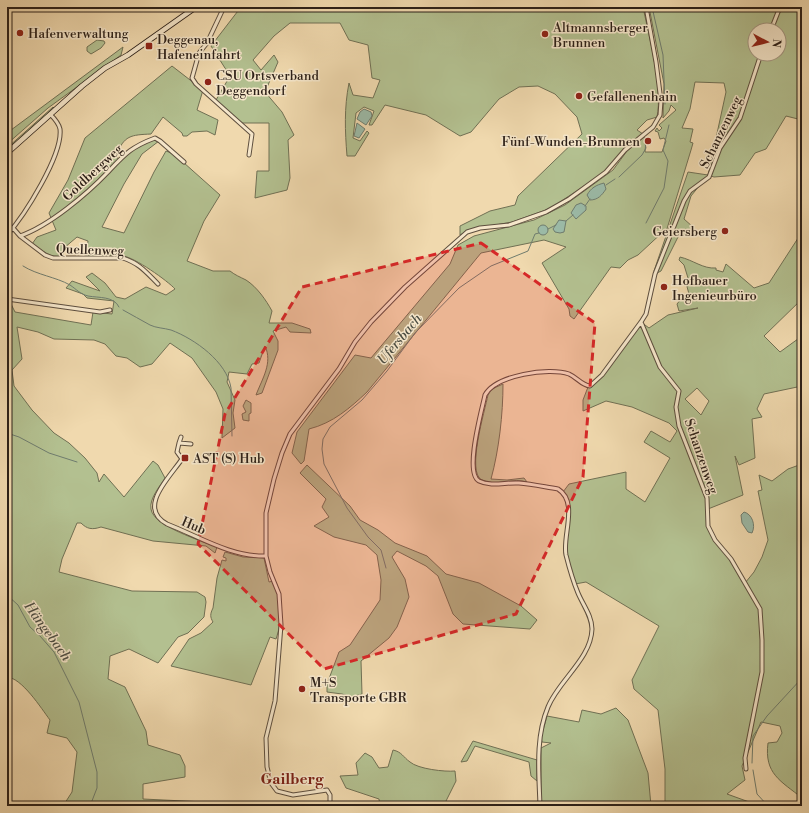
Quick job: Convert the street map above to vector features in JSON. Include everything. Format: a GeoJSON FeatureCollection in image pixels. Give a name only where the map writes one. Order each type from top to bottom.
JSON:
{"type":"FeatureCollection","features":[{"type":"Feature","properties":{"kind":"main road"},"geometry":{"type":"LineString","coordinates":[[7,152],[50,113],[105,68],[128,56],[196,7]]}},
{"type":"Feature","properties":{"kind":"street"},"geometry":{"type":"LineString","coordinates":[[224,7],[208,44],[199,53],[192,78],[196,84],[252,134],[249,155]]}},
{"type":"Feature","properties":{"kind":"street"},"geometry":{"type":"LineString","coordinates":[[330,806],[330,795],[325,790],[293,796],[277,791],[273,788],[267,767],[266,738],[275,701],[281,609],[279,594],[266,556],[266,513],[282,453],[290,434],[339,369],[355,342],[371,322],[405,287],[467,232],[480,228],[509,225],[546,212],[569,199],[606,172],[625,150],[653,127],[660,115],[661,107],[656,62],[646,7]]}},
{"type":"Feature","properties":{"kind":"street"},"geometry":{"type":"LineString","coordinates":[[774,22],[780,7]]}},
{"type":"Feature","properties":{"kind":"street","name":"Schanzenweg"},"geometry":{"type":"LineString","coordinates":[[746,769],[745,758],[762,672],[760,609],[731,559],[715,540],[708,526],[707,498],[679,426],[676,407],[679,391],[660,367],[641,322],[646,314],[655,274],[684,201],[690,191],[709,177],[720,148],[740,118],[758,62]]}},
{"type":"Feature","properties":{"kind":"street"},"geometry":{"type":"LineString","coordinates":[[7,235],[33,198],[54,155],[60,131],[50,113]]}},
{"type":"Feature","properties":{"kind":"street","name":"Goldbergweg"},"geometry":{"type":"LineString","coordinates":[[20,236],[65,211],[108,172],[125,153],[142,143],[154,138],[160,141],[184,162]]}},
{"type":"Feature","properties":{"kind":"street"},"geometry":{"type":"LineString","coordinates":[[13,228],[20,236]]}},
{"type":"Feature","properties":{"kind":"street","name":"Quellenweg"},"geometry":{"type":"LineString","coordinates":[[20,236],[45,256],[53,258],[123,258],[140,265],[158,284]]}},
{"type":"Feature","properties":{"kind":"street"},"geometry":{"type":"LineString","coordinates":[[7,299],[100,312],[110,310]]}},
{"type":"Feature","properties":{"kind":"street"},"geometry":{"type":"LineString","coordinates":[[540,806],[539,738],[541,725],[559,686],[588,650],[592,629],[587,611],[578,593],[566,554],[569,506],[563,492],[558,489],[527,484],[493,484],[480,481],[476,478],[472,463],[485,395],[489,388],[497,383],[541,371],[569,374],[584,385],[590,386],[602,375],[641,322]]}},
{"type":"Feature","properties":{"kind":"street"},"geometry":{"type":"LineString","coordinates":[[181,437],[179,443],[191,444]]}},
{"type":"Feature","properties":{"kind":"street","name":"Hub"},"geometry":{"type":"LineString","coordinates":[[179,443],[177,452],[182,460],[167,478],[154,502],[155,514],[160,520],[232,553],[266,556]]}},
{"type":"Feature","properties":{"kind":"highlighted area"},"geometry":{"type":"Polygon","coordinates":[[[481,243],[595,323],[583,477],[516,614],[324,669],[198,544],[225,414],[302,287],[481,243]]]}},
{"type":"Feature","properties":{"kind":"green space","name":"Gefallenenhain"},"geometry":{"type":"Polygon","coordinates":[[[241,7],[538,7],[540,9],[544,7],[643,7],[657,78],[657,117],[647,120],[637,130],[643,134],[628,145],[599,176],[551,208],[512,222],[469,230],[460,235],[460,226],[490,211],[515,205],[518,196],[582,134],[577,117],[555,94],[538,86],[519,87],[499,99],[471,132],[460,136],[426,115],[385,105],[372,125],[369,125],[374,111],[364,107],[356,113],[353,138],[360,141],[367,131],[369,133],[355,156],[347,156],[345,120],[349,83],[353,95],[373,98],[380,80],[372,78],[368,45],[349,40],[340,23],[290,23],[274,36],[253,60],[261,70],[274,55],[278,62],[265,92],[282,112],[294,135],[288,140],[290,178],[287,190],[255,198],[257,171],[269,171],[269,123],[239,123],[216,100],[230,76],[211,46],[241,7]]]}},
{"type":"Feature","properties":{"kind":"green space"},"geometry":{"type":"Polygon","coordinates":[[[649,7],[802,7],[802,120],[786,116],[766,149],[755,153],[740,175],[714,177],[708,175],[726,92],[724,83],[695,82],[690,109],[682,128],[693,129],[690,142],[693,143],[666,232],[665,230],[638,255],[628,260],[620,268],[611,267],[574,319],[570,316],[569,309],[542,263],[566,247],[544,240],[481,253],[367,392],[348,409],[333,419],[309,429],[304,461],[301,464],[292,453],[297,432],[355,355],[371,358],[450,264],[458,245],[474,236],[534,220],[565,205],[613,170],[627,151],[644,137],[646,140],[645,152],[662,152],[666,141],[664,138],[660,139],[658,132],[655,131],[657,128],[659,131],[662,128],[659,125],[676,110],[671,105],[669,111],[663,118],[664,84],[649,7]]]}},
{"type":"Feature","properties":{"kind":"green space"},"geometry":{"type":"Polygon","coordinates":[[[97,40],[104,41],[105,43],[101,48],[91,54],[87,51],[87,47],[97,40]]]}},
{"type":"Feature","properties":{"kind":"green space"},"geometry":{"type":"Polygon","coordinates":[[[123,47],[121,55],[48,108],[7,144],[7,133],[123,47]]]}},
{"type":"Feature","properties":{"kind":"green space"},"geometry":{"type":"Polygon","coordinates":[[[172,66],[203,90],[197,110],[218,120],[215,135],[207,131],[192,132],[187,136],[183,136],[182,133],[163,117],[151,134],[133,136],[125,140],[116,156],[119,160],[126,153],[154,139],[159,141],[142,154],[124,184],[102,227],[124,233],[166,151],[174,154],[220,195],[204,221],[187,261],[213,271],[230,271],[246,280],[261,294],[272,311],[269,323],[292,323],[310,329],[311,333],[290,332],[286,327],[273,331],[278,341],[278,350],[262,393],[256,395],[266,371],[268,359],[265,346],[259,363],[252,364],[247,374],[229,372],[227,382],[235,400],[233,413],[235,428],[222,438],[223,409],[216,392],[192,358],[170,343],[152,364],[140,367],[127,358],[116,356],[105,344],[94,340],[54,339],[38,332],[17,327],[22,359],[12,370],[14,386],[32,410],[54,433],[69,443],[85,458],[97,473],[99,482],[104,474],[124,497],[153,461],[158,465],[165,478],[155,493],[152,501],[151,509],[154,515],[169,527],[217,547],[215,553],[206,546],[153,541],[101,527],[85,527],[81,523],[77,523],[62,559],[59,572],[132,591],[197,592],[205,597],[206,602],[204,617],[188,633],[178,637],[158,663],[129,649],[110,656],[108,679],[125,687],[146,731],[148,745],[180,755],[185,766],[185,777],[143,784],[143,799],[225,803],[227,806],[63,806],[72,792],[77,752],[67,738],[47,733],[50,720],[19,682],[7,677],[7,601],[10,600],[7,593],[7,301],[10,302],[15,312],[91,325],[93,312],[112,314],[114,301],[87,298],[83,294],[66,288],[72,281],[100,291],[86,277],[92,273],[105,283],[116,297],[125,299],[146,287],[166,295],[175,289],[150,270],[128,257],[86,256],[88,241],[77,237],[64,248],[63,256],[59,257],[51,255],[32,244],[37,237],[56,230],[49,213],[68,180],[85,138],[172,66]]]}},
{"type":"Feature","properties":{"kind":"green space"},"geometry":{"type":"Polygon","coordinates":[[[53,107],[54,108],[7,150],[7,148],[53,107]]]}},
{"type":"Feature","properties":{"kind":"green space"},"geometry":{"type":"Polygon","coordinates":[[[688,172],[708,175],[691,196],[684,219],[693,227],[686,235],[679,235],[661,271],[655,274],[654,271],[688,172]]]}},
{"type":"Feature","properties":{"kind":"green space"},"geometry":{"type":"Polygon","coordinates":[[[802,232],[802,299],[764,336],[780,352],[802,336],[802,386],[764,394],[757,409],[762,417],[752,419],[755,458],[739,465],[735,456],[743,495],[708,509],[708,525],[714,540],[724,550],[743,583],[745,583],[754,572],[762,557],[768,540],[758,491],[762,490],[759,475],[772,481],[788,469],[802,464],[802,798],[781,781],[771,770],[767,754],[768,743],[777,742],[782,733],[780,726],[761,722],[742,766],[745,780],[727,794],[752,803],[752,806],[665,806],[665,769],[658,710],[634,689],[632,680],[659,626],[586,582],[575,584],[566,554],[569,506],[563,492],[569,484],[626,472],[626,489],[645,502],[670,458],[644,442],[651,431],[670,442],[677,431],[669,423],[632,407],[606,401],[583,411],[583,400],[588,387],[602,375],[641,322],[649,328],[668,315],[698,308],[679,311],[677,304],[682,298],[689,294],[686,283],[688,278],[684,265],[679,260],[680,257],[702,266],[716,268],[716,270],[723,272],[726,264],[754,288],[769,283],[802,232]],[[697,388],[685,399],[701,415],[709,401],[697,388]]]}},
{"type":"Feature","properties":{"kind":"green space"},"geometry":{"type":"Polygon","coordinates":[[[503,384],[500,432],[491,479],[507,480],[524,478],[527,482],[516,481],[493,483],[482,480],[478,475],[476,454],[488,395],[492,389],[503,384]]]}},
{"type":"Feature","properties":{"kind":"green space"},"geometry":{"type":"Polygon","coordinates":[[[246,400],[251,403],[249,421],[243,420],[242,414],[246,412],[243,406],[246,400]]]}},
{"type":"Feature","properties":{"kind":"green space"},"geometry":{"type":"Polygon","coordinates":[[[307,465],[350,506],[360,520],[378,530],[395,543],[427,556],[446,574],[479,583],[521,606],[537,620],[530,629],[463,624],[453,614],[438,576],[426,566],[397,551],[392,557],[405,579],[409,597],[397,627],[389,638],[361,661],[362,694],[352,697],[327,692],[327,684],[339,652],[350,645],[380,600],[381,580],[377,555],[366,545],[334,537],[314,526],[329,517],[322,507],[326,499],[300,473],[307,465]]]}},
{"type":"Feature","properties":{"kind":"green space"},"geometry":{"type":"Polygon","coordinates":[[[225,552],[243,557],[264,558],[269,582],[273,581],[278,595],[280,624],[276,639],[270,637],[251,685],[171,666],[189,639],[201,633],[213,622],[211,614],[217,578],[222,560],[226,561],[226,558],[223,557],[225,552]]]}},
{"type":"Feature","properties":{"kind":"green space"},"geometry":{"type":"Polygon","coordinates":[[[616,708],[628,720],[648,773],[651,806],[541,806],[541,748],[551,743],[542,742],[541,738],[547,716],[579,722],[582,710],[601,714],[616,708]]]}},
{"type":"Feature","properties":{"kind":"green space"},"geometry":{"type":"Polygon","coordinates":[[[473,741],[537,760],[537,781],[531,776],[529,762],[475,746],[467,761],[461,762],[473,741]]]}},
{"type":"Feature","properties":{"kind":"green space"},"geometry":{"type":"Polygon","coordinates":[[[393,750],[398,752],[410,762],[419,766],[445,771],[455,771],[456,781],[444,805],[395,804],[394,806],[380,806],[379,799],[346,788],[340,776],[358,775],[356,763],[365,753],[372,757],[379,768],[388,767],[393,750]]]}},
{"type":"Feature","properties":{"kind":"shaded area"},"geometry":{"type":"Polygon","coordinates":[[[364,109],[371,112],[372,116],[366,125],[357,119],[360,112],[364,109]]]}},
{"type":"Feature","properties":{"kind":"shaded area"},"geometry":{"type":"Polygon","coordinates":[[[357,123],[365,129],[359,138],[354,136],[357,123]]]}},
{"type":"Feature","properties":{"kind":"shaded area"},"geometry":{"type":"Polygon","coordinates":[[[604,183],[606,189],[600,197],[590,200],[587,195],[590,190],[604,183]]]}},
{"type":"Feature","properties":{"kind":"shaded area"},"geometry":{"type":"Polygon","coordinates":[[[581,203],[586,206],[586,210],[576,219],[571,213],[576,205],[581,203]]]}},
{"type":"Feature","properties":{"kind":"shaded area"},"geometry":{"type":"Polygon","coordinates":[[[559,220],[566,221],[564,232],[560,233],[555,232],[553,229],[559,220]]]}},
{"type":"Feature","properties":{"kind":"shaded area"},"geometry":{"type":"Polygon","coordinates":[[[541,225],[545,225],[548,230],[545,235],[541,235],[538,232],[538,228],[541,225]]]}},
{"type":"Feature","properties":{"kind":"shaded area"},"geometry":{"type":"Polygon","coordinates":[[[744,512],[751,517],[754,527],[752,533],[748,532],[742,523],[741,515],[744,512]]]}},
{"type":"Feature","properties":{"kind":"waterway","name":"Ufersbach"},"geometry":{"type":"LineString","coordinates":[[652,7],[663,55],[665,104]]}},
{"type":"Feature","properties":{"kind":"waterway"},"geometry":{"type":"LineString","coordinates":[[646,223],[664,188],[668,161],[663,150],[669,125]]}},
{"type":"Feature","properties":{"kind":"waterway","name":"Ufersbach"},"geometry":{"type":"LineString","coordinates":[[619,177],[642,155],[646,148],[644,139]]}},
{"type":"Feature","properties":{"kind":"waterway","name":"Ufersbach"},"geometry":{"type":"LineString","coordinates":[[606,185],[615,179]]}},
{"type":"Feature","properties":{"kind":"waterway","name":"Ufersbach"},"geometry":{"type":"LineString","coordinates":[[585,206],[590,199]]}},
{"type":"Feature","properties":{"kind":"waterway","name":"Ufersbach"},"geometry":{"type":"LineString","coordinates":[[566,221],[573,215]]}},
{"type":"Feature","properties":{"kind":"waterway","name":"Ufersbach"},"geometry":{"type":"LineString","coordinates":[[548,229],[556,225]]}},
{"type":"Feature","properties":{"kind":"waterway","name":"Ufersbach"},"geometry":{"type":"LineString","coordinates":[[386,568],[381,550],[368,537],[347,508],[324,464],[322,449],[323,439],[330,427],[362,400],[387,371],[415,333],[459,288],[491,266],[528,251],[535,234],[539,233]]}},
{"type":"Feature","properties":{"kind":"waterway"},"geometry":{"type":"LineString","coordinates":[[23,266],[34,272],[65,282],[85,295],[110,299],[117,303],[119,307]]}},
{"type":"Feature","properties":{"kind":"waterway"},"geometry":{"type":"LineString","coordinates":[[123,310],[150,325],[171,330],[190,339],[217,361],[228,378],[231,388],[232,436]]}},
{"type":"Feature","properties":{"kind":"waterway"},"geometry":{"type":"LineString","coordinates":[[7,431],[10,434],[19,437],[49,453],[77,462]]}},
{"type":"Feature","properties":{"kind":"waterway","name":"Hängebach"},"geometry":{"type":"LineString","coordinates":[[7,595],[18,605],[30,627],[54,652],[79,702],[97,772],[97,788],[90,806]]}},
{"type":"Feature","properties":{"kind":"waterway"},"geometry":{"type":"LineString","coordinates":[[752,763],[753,736],[767,716],[802,678]]}},
{"type":"Feature","properties":{"kind":"waterway"},"geometry":{"type":"LineString","coordinates":[[753,770],[757,794],[768,806]]}},
{"type":"Feature","properties":{"kind":"place","name":"Hafenverwaltung"},"geometry":{"type":"Point","coordinates":[20,33]}},
{"type":"Feature","properties":{"kind":"place","name":"Altmannsberger Brunnen"},"geometry":{"type":"Point","coordinates":[545,34]}},
{"type":"Feature","properties":{"kind":"place","name":"Deggenau, Hafeneinfahrt"},"geometry":{"type":"Point","coordinates":[149,46]}},
{"type":"Feature","properties":{"kind":"place","name":"CSU Ortsverband Deggendorf"},"geometry":{"type":"Point","coordinates":[208,82]}},
{"type":"Feature","properties":{"kind":"place","name":"Gefallenenhain"},"geometry":{"type":"Point","coordinates":[579,96]}},
{"type":"Feature","properties":{"kind":"place","name":"Fünf-Wunden-Brunnen"},"geometry":{"type":"Point","coordinates":[648,141]}},
{"type":"Feature","properties":{"kind":"place","name":"Geiersberg"},"geometry":{"type":"Point","coordinates":[725,231]}},
{"type":"Feature","properties":{"kind":"place","name":"Hofbauer Ingenieurbüro"},"geometry":{"type":"Point","coordinates":[664,287]}},
{"type":"Feature","properties":{"kind":"place","name":"AST (S) Hub"},"geometry":{"type":"Point","coordinates":[185,458]}},
{"type":"Feature","properties":{"kind":"place","name":"M+S Transporte GBR"},"geometry":{"type":"Point","coordinates":[302,689]}},
{"type":"Feature","properties":{"kind":"district","name":"Gailberg"},"geometry":{"type":"Point","coordinates":[292,779]}}]}
